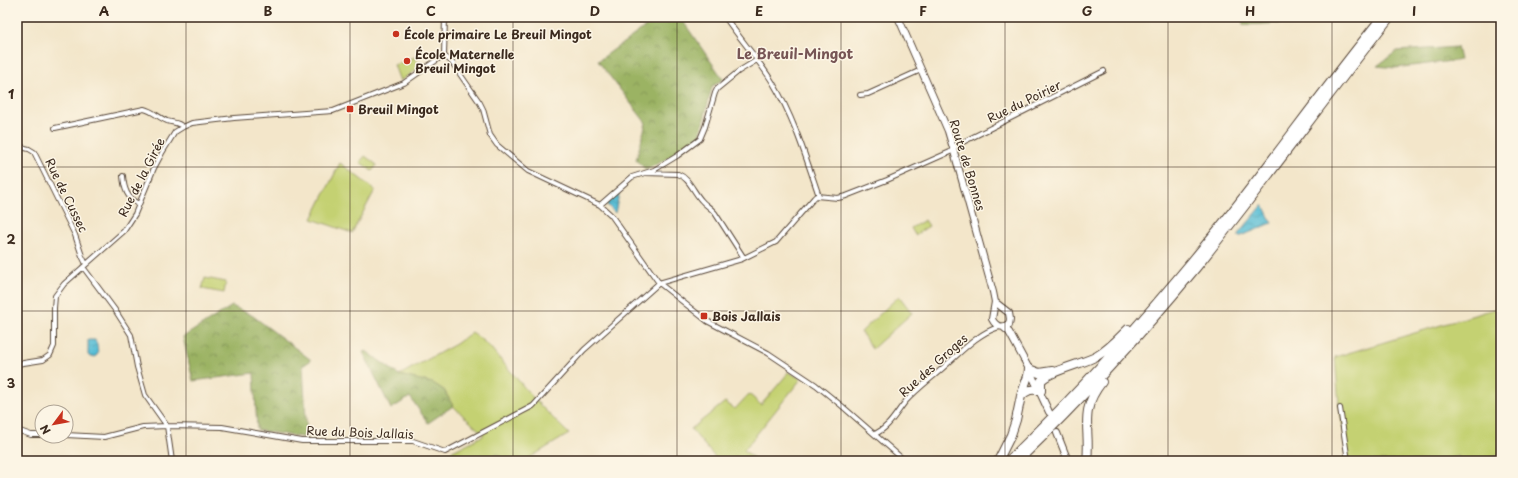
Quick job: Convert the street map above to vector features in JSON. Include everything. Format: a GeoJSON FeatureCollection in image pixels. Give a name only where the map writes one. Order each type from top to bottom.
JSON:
{"type":"FeatureCollection","features":[{"type":"Feature","properties":{"kind":"highway"},"geometry":{"type":"LineString","coordinates":[[1008,461],[1084,384],[1150,312],[1220,227],[1382,17]]}},
{"type":"Feature","properties":{"kind":"highway"},"geometry":{"type":"LineString","coordinates":[[1018,461],[1069,410],[1126,349],[1225,231],[1390,17]]}},
{"type":"Feature","properties":{"kind":"highway"},"geometry":{"type":"LineString","coordinates":[[1021,396],[1033,389],[1041,391],[1040,384],[1043,378],[1048,375],[1085,362],[1098,355],[1112,345],[1143,314],[1150,312]]}},
{"type":"Feature","properties":{"kind":"highway"},"geometry":{"type":"LineString","coordinates":[[1087,461],[1086,420],[1091,399],[1097,388],[1125,355],[1126,349]]}},
{"type":"Feature","properties":{"kind":"highway"},"geometry":{"type":"LineString","coordinates":[[998,461],[1011,435],[1016,420],[1029,368],[1039,372],[1060,370]]}},
{"type":"Feature","properties":{"kind":"street"},"geometry":{"type":"LineString","coordinates":[[444,17],[444,56]]}},
{"type":"Feature","properties":{"kind":"street"},"geometry":{"type":"LineString","coordinates":[[659,283],[744,258],[779,240],[814,198],[819,196],[805,154],[787,110],[773,83],[724,17]]}},
{"type":"Feature","properties":{"kind":"street","name":"Route de Bonnes"},"geometry":{"type":"LineString","coordinates":[[898,17],[948,131],[995,302],[994,312]]}},
{"type":"Feature","properties":{"kind":"street"},"geometry":{"type":"LineString","coordinates":[[55,128],[144,109],[150,110],[166,121],[179,124],[183,127],[192,123],[234,118],[333,112],[404,83],[444,56]]}},
{"type":"Feature","properties":{"kind":"street"},"geometry":{"type":"LineString","coordinates":[[444,56],[451,61],[480,103],[490,135],[497,144],[528,171],[600,205],[611,215],[659,283],[707,321],[768,353],[812,383],[842,406],[905,461]]}},
{"type":"Feature","properties":{"kind":"street"},"geometry":{"type":"LineString","coordinates":[[600,205],[632,176],[654,170],[677,156],[700,139],[717,90],[739,71],[757,60]]}},
{"type":"Feature","properties":{"kind":"street"},"geometry":{"type":"LineString","coordinates":[[860,94],[868,94],[921,70]]}},
{"type":"Feature","properties":{"kind":"street","name":"Rue du Poirier"},"geometry":{"type":"LineString","coordinates":[[819,196],[838,198],[846,196],[894,177],[950,152],[957,145],[1104,71]]}},
{"type":"Feature","properties":{"kind":"street","name":"Rue de la Girée"},"geometry":{"type":"LineString","coordinates":[[17,364],[43,360],[50,355],[54,346],[55,296],[64,284],[124,231],[135,214],[154,168],[162,153],[175,132],[183,127]]}},
{"type":"Feature","properties":{"kind":"street","name":"Rue de Cussec"},"geometry":{"type":"LineString","coordinates":[[17,146],[34,152],[76,235],[84,266],[131,335],[137,367],[145,394],[167,426]]}},
{"type":"Feature","properties":{"kind":"street"},"geometry":{"type":"LineString","coordinates":[[643,173],[682,175],[702,201],[715,213],[744,258]]}},
{"type":"Feature","properties":{"kind":"street"},"geometry":{"type":"LineString","coordinates":[[123,176],[124,185],[132,202],[139,204]]}},
{"type":"Feature","properties":{"kind":"street","name":"Rue du Bois Jallais"},"geometry":{"type":"LineString","coordinates":[[74,435],[104,437],[143,427],[222,427],[302,440],[413,441],[445,452],[533,406],[584,350],[659,283]]}},
{"type":"Feature","properties":{"kind":"street"},"geometry":{"type":"LineString","coordinates":[[995,302],[1009,313],[1009,332]]}},
{"type":"Feature","properties":{"kind":"street"},"geometry":{"type":"LineString","coordinates":[[1003,309],[998,309],[994,312],[992,319],[994,323],[1009,332],[1041,391],[1049,412]]}},
{"type":"Feature","properties":{"kind":"street","name":"Rue des Groges"},"geometry":{"type":"LineString","coordinates":[[990,330],[994,323]]}},
{"type":"Feature","properties":{"kind":"street"},"geometry":{"type":"LineString","coordinates":[[1001,327],[1009,323]]}},
{"type":"Feature","properties":{"kind":"street","name":"Rue des Groges"},"geometry":{"type":"LineString","coordinates":[[875,434],[887,427],[917,390],[967,347],[990,330],[1001,327]]}},
{"type":"Feature","properties":{"kind":"street"},"geometry":{"type":"LineString","coordinates":[[1340,408],[1348,461]]}},
{"type":"Feature","properties":{"kind":"street"},"geometry":{"type":"LineString","coordinates":[[167,426],[172,461]]}},
{"type":"Feature","properties":{"kind":"street"},"geometry":{"type":"LineString","coordinates":[[17,430],[27,434],[34,434]]}},
{"type":"Feature","properties":{"kind":"street"},"geometry":{"type":"LineString","coordinates":[[1057,433],[1068,461]]}},
{"type":"Feature","properties":{"kind":"green space"},"geometry":{"type":"Polygon","coordinates":[[[659,17],[680,17],[723,79],[712,87],[700,136],[676,154],[646,170],[636,160],[646,123],[598,61],[659,17]]]}},
{"type":"Feature","properties":{"kind":"green space"},"geometry":{"type":"Polygon","coordinates":[[[1242,17],[1349,17],[1345,20],[1243,25],[1242,17]]]}},
{"type":"Feature","properties":{"kind":"green space"},"geometry":{"type":"Polygon","coordinates":[[[1457,47],[1460,60],[1395,68],[1377,66],[1397,51],[1457,47]]]}},
{"type":"Feature","properties":{"kind":"green space"},"geometry":{"type":"Polygon","coordinates":[[[415,57],[419,68],[400,81],[394,65],[415,57]]]}},
{"type":"Feature","properties":{"kind":"green space"},"geometry":{"type":"Polygon","coordinates":[[[365,156],[377,165],[372,171],[360,162],[365,156]]]}},
{"type":"Feature","properties":{"kind":"green space"},"geometry":{"type":"Polygon","coordinates":[[[340,163],[375,190],[352,233],[312,219],[340,163]]]}},
{"type":"Feature","properties":{"kind":"green space"},"geometry":{"type":"Polygon","coordinates":[[[925,220],[929,226],[915,235],[911,228],[925,220]]]}},
{"type":"Feature","properties":{"kind":"green space"},"geometry":{"type":"Polygon","coordinates":[[[205,278],[226,282],[224,293],[202,289],[205,278]]]}},
{"type":"Feature","properties":{"kind":"green space"},"geometry":{"type":"Polygon","coordinates":[[[899,296],[912,313],[872,349],[861,332],[899,296]]]}},
{"type":"Feature","properties":{"kind":"green space"},"geometry":{"type":"Polygon","coordinates":[[[232,306],[253,316],[311,360],[303,366],[307,438],[257,430],[254,373],[193,381],[183,337],[232,306]]]}},
{"type":"Feature","properties":{"kind":"green space"},"geometry":{"type":"Polygon","coordinates":[[[1501,307],[1501,454],[1482,461],[1459,461],[1458,456],[1442,461],[1349,461],[1339,405],[1335,357],[1501,307]]]}},
{"type":"Feature","properties":{"kind":"green space"},"geometry":{"type":"Polygon","coordinates":[[[472,332],[489,346],[535,400],[569,434],[524,461],[502,461],[498,454],[482,461],[438,461],[436,453],[443,456],[484,435],[453,406],[444,390],[399,375],[456,344],[472,332]]]}},
{"type":"Feature","properties":{"kind":"green space"},"geometry":{"type":"Polygon","coordinates":[[[366,351],[399,375],[433,383],[444,390],[453,406],[428,423],[410,397],[391,409],[363,352],[366,351]]]}},
{"type":"Feature","properties":{"kind":"green space"},"geometry":{"type":"Polygon","coordinates":[[[789,372],[801,379],[744,450],[757,461],[718,461],[691,429],[725,402],[735,409],[749,394],[761,405],[789,372]]]}},
{"type":"Feature","properties":{"kind":"water"},"geometry":{"type":"Polygon","coordinates":[[[618,193],[615,213],[607,205],[607,203],[618,193]]]}},
{"type":"Feature","properties":{"kind":"water"},"geometry":{"type":"Polygon","coordinates":[[[1263,205],[1272,223],[1239,237],[1238,234],[1263,205]]]}},
{"type":"Feature","properties":{"kind":"water"},"geometry":{"type":"Polygon","coordinates":[[[88,340],[95,340],[97,344],[98,354],[95,357],[90,357],[88,355],[88,340]]]}},
{"type":"Feature","properties":{"kind":"place","name":"École primaire Le Breuil Mingot"},"geometry":{"type":"Point","coordinates":[396,34]}},
{"type":"Feature","properties":{"kind":"place","name":"École Maternelle Breuil Mingot"},"geometry":{"type":"Point","coordinates":[407,61]}},
{"type":"Feature","properties":{"kind":"place","name":"Breuil Mingot"},"geometry":{"type":"Point","coordinates":[350,109]}},
{"type":"Feature","properties":{"kind":"place","name":"Bois Jallais"},"geometry":{"type":"Point","coordinates":[704,316]}},
{"type":"Feature","properties":{"kind":"district","name":"Le Breuil-Mingot"},"geometry":{"type":"Point","coordinates":[795,53]}}]}
